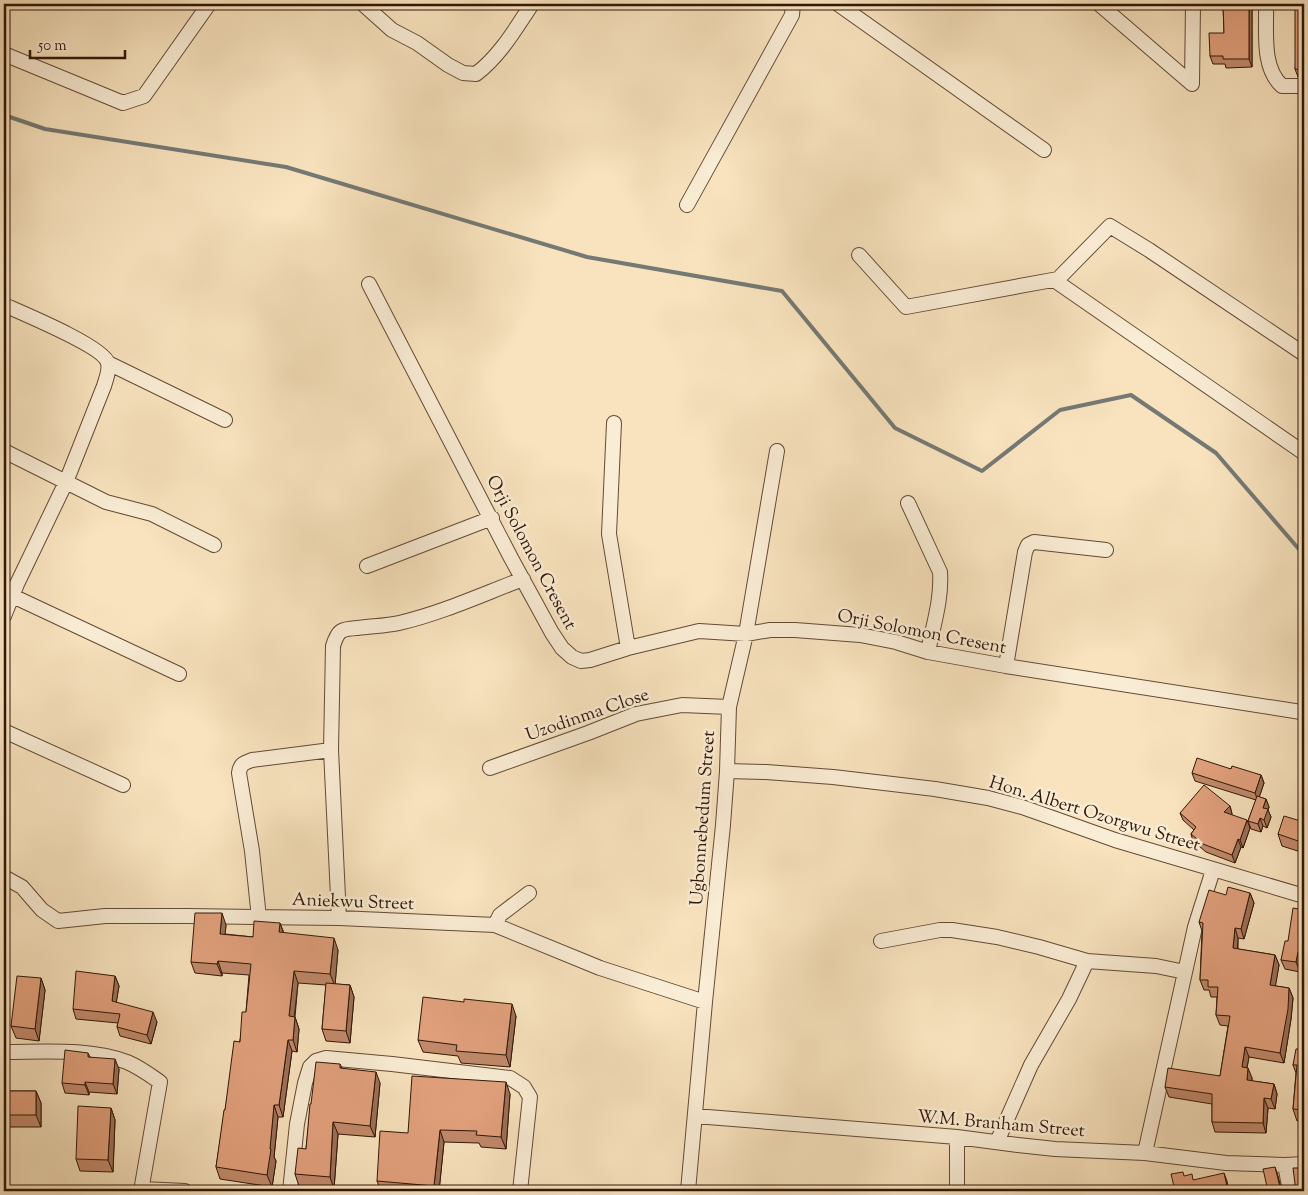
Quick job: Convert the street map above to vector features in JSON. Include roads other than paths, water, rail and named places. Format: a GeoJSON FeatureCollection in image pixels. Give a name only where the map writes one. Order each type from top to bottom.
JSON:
{"type":"FeatureCollection","features":[{"type":"Feature","properties":{"kind":"street"},"geometry":{"type":"LineString","coordinates":[[4,54],[123,103],[144,96],[209,4]]}},
{"type":"Feature","properties":{"kind":"street"},"geometry":{"type":"LineString","coordinates":[[363,4],[392,30],[417,43],[448,65],[463,73],[476,74],[486,66],[532,4]]}},
{"type":"Feature","properties":{"kind":"street"},"geometry":{"type":"LineString","coordinates":[[687,205],[792,15],[793,4]]}},
{"type":"Feature","properties":{"kind":"street"},"geometry":{"type":"LineString","coordinates":[[838,4],[1044,150]]}},
{"type":"Feature","properties":{"kind":"street"},"geometry":{"type":"LineString","coordinates":[[1099,4],[1192,84],[1193,4]]}},
{"type":"Feature","properties":{"kind":"street"},"geometry":{"type":"LineString","coordinates":[[1266,4],[1267,49],[1270,69],[1276,81],[1282,86],[1304,86]]}},
{"type":"Feature","properties":{"kind":"street"},"geometry":{"type":"LineString","coordinates":[[859,255],[906,307],[1058,279],[1110,226],[1304,354]]}},
{"type":"Feature","properties":{"kind":"street"},"geometry":{"type":"LineString","coordinates":[[1054,280],[1304,453]]}},
{"type":"Feature","properties":{"kind":"street","name":"Orji Solomon Cresent"},"geometry":{"type":"LineString","coordinates":[[369,284],[552,633],[562,648],[572,657],[581,661],[590,660],[628,648],[699,631],[746,634],[770,630],[795,630],[860,635],[896,642],[928,652],[1006,666],[1301,712]]}},
{"type":"Feature","properties":{"kind":"street"},"geometry":{"type":"LineString","coordinates":[[4,305],[90,345],[108,363],[225,420]]}},
{"type":"Feature","properties":{"kind":"street"},"geometry":{"type":"LineString","coordinates":[[4,616],[8,593],[66,482],[104,386],[108,372],[108,363]]}},
{"type":"Feature","properties":{"kind":"street"},"geometry":{"type":"LineString","coordinates":[[614,422],[609,534],[628,648]]}},
{"type":"Feature","properties":{"kind":"street"},"geometry":{"type":"LineString","coordinates":[[4,451],[106,502],[152,514],[214,545]]}},
{"type":"Feature","properties":{"kind":"street","name":"Ugbonnebedum Street"},"geometry":{"type":"LineString","coordinates":[[688,1191],[727,772],[729,707],[746,634],[777,451]]}},
{"type":"Feature","properties":{"kind":"street"},"geometry":{"type":"LineString","coordinates":[[908,503],[940,572],[941,583],[938,604],[928,652]]}},
{"type":"Feature","properties":{"kind":"street"},"geometry":{"type":"LineString","coordinates":[[368,566],[492,518]]}},
{"type":"Feature","properties":{"kind":"street"},"geometry":{"type":"LineString","coordinates":[[1006,666],[1021,572],[1028,545],[1034,542],[1106,550]]}},
{"type":"Feature","properties":{"kind":"street"},"geometry":{"type":"LineString","coordinates":[[339,918],[332,750],[333,646],[336,635],[339,631],[350,628],[399,623],[447,608],[523,579]]}},
{"type":"Feature","properties":{"kind":"street"},"geometry":{"type":"LineString","coordinates":[[8,593],[179,674]]}},
{"type":"Feature","properties":{"kind":"street","name":"Uzodinma Close"},"geometry":{"type":"LineString","coordinates":[[490,768],[636,714],[682,705],[729,707]]}},
{"type":"Feature","properties":{"kind":"street"},"geometry":{"type":"LineString","coordinates":[[4,732],[123,785]]}},
{"type":"Feature","properties":{"kind":"street"},"geometry":{"type":"LineString","coordinates":[[259,918],[252,851],[239,768],[243,763],[252,760],[332,750]]}},
{"type":"Feature","properties":{"kind":"street","name":"Hon. Albert Ozorgwu Street"},"geometry":{"type":"LineString","coordinates":[[727,772],[766,772],[833,777],[935,789],[988,798],[1115,840],[1304,896]]}},
{"type":"Feature","properties":{"kind":"street"},"geometry":{"type":"LineString","coordinates":[[1145,1153],[1196,926],[1213,870]]}},
{"type":"Feature","properties":{"kind":"street","name":"Aniekwu Street"},"geometry":{"type":"LineString","coordinates":[[4,877],[22,887],[42,910],[58,921],[132,915],[339,918],[495,925],[600,968],[705,1002]]}},
{"type":"Feature","properties":{"kind":"street"},"geometry":{"type":"LineString","coordinates":[[495,925],[500,915],[529,893]]}},
{"type":"Feature","properties":{"kind":"street"},"geometry":{"type":"LineString","coordinates":[[881,941],[940,930],[952,930],[1039,946],[1087,961],[1156,966],[1185,972]]}},
{"type":"Feature","properties":{"kind":"street"},"geometry":{"type":"LineString","coordinates":[[996,1142],[1031,1065],[1070,999],[1087,961]]}},
{"type":"Feature","properties":{"kind":"street"},"geometry":{"type":"LineString","coordinates":[[4,1052],[69,1052],[110,1058],[128,1063],[160,1082],[142,1190],[185,1191]]}},
{"type":"Feature","properties":{"kind":"street"},"geometry":{"type":"LineString","coordinates":[[290,1191],[297,1124],[305,1083],[310,1067],[316,1061],[326,1058],[510,1078],[524,1087],[530,1097],[520,1191]]}},
{"type":"Feature","properties":{"kind":"street","name":"W.M. Branham Street"},"geometry":{"type":"LineString","coordinates":[[695,1116],[957,1137],[1055,1149],[1145,1153],[1226,1163],[1304,1164]]}},
{"type":"Feature","properties":{"kind":"street"},"geometry":{"type":"LineString","coordinates":[[957,1137],[957,1191]]}},
{"type":"Feature","properties":{"kind":"street"},"geometry":{"type":"LineString","coordinates":[[1285,1165],[1290,1191]]}},
{"type":"Feature","properties":{"kind":"waterway"},"geometry":{"type":"LineString","coordinates":[[4,115],[45,129],[286,167],[587,257],[782,291],[895,428],[982,471],[1060,410],[1131,395],[1216,453],[1304,555]]}}]}
